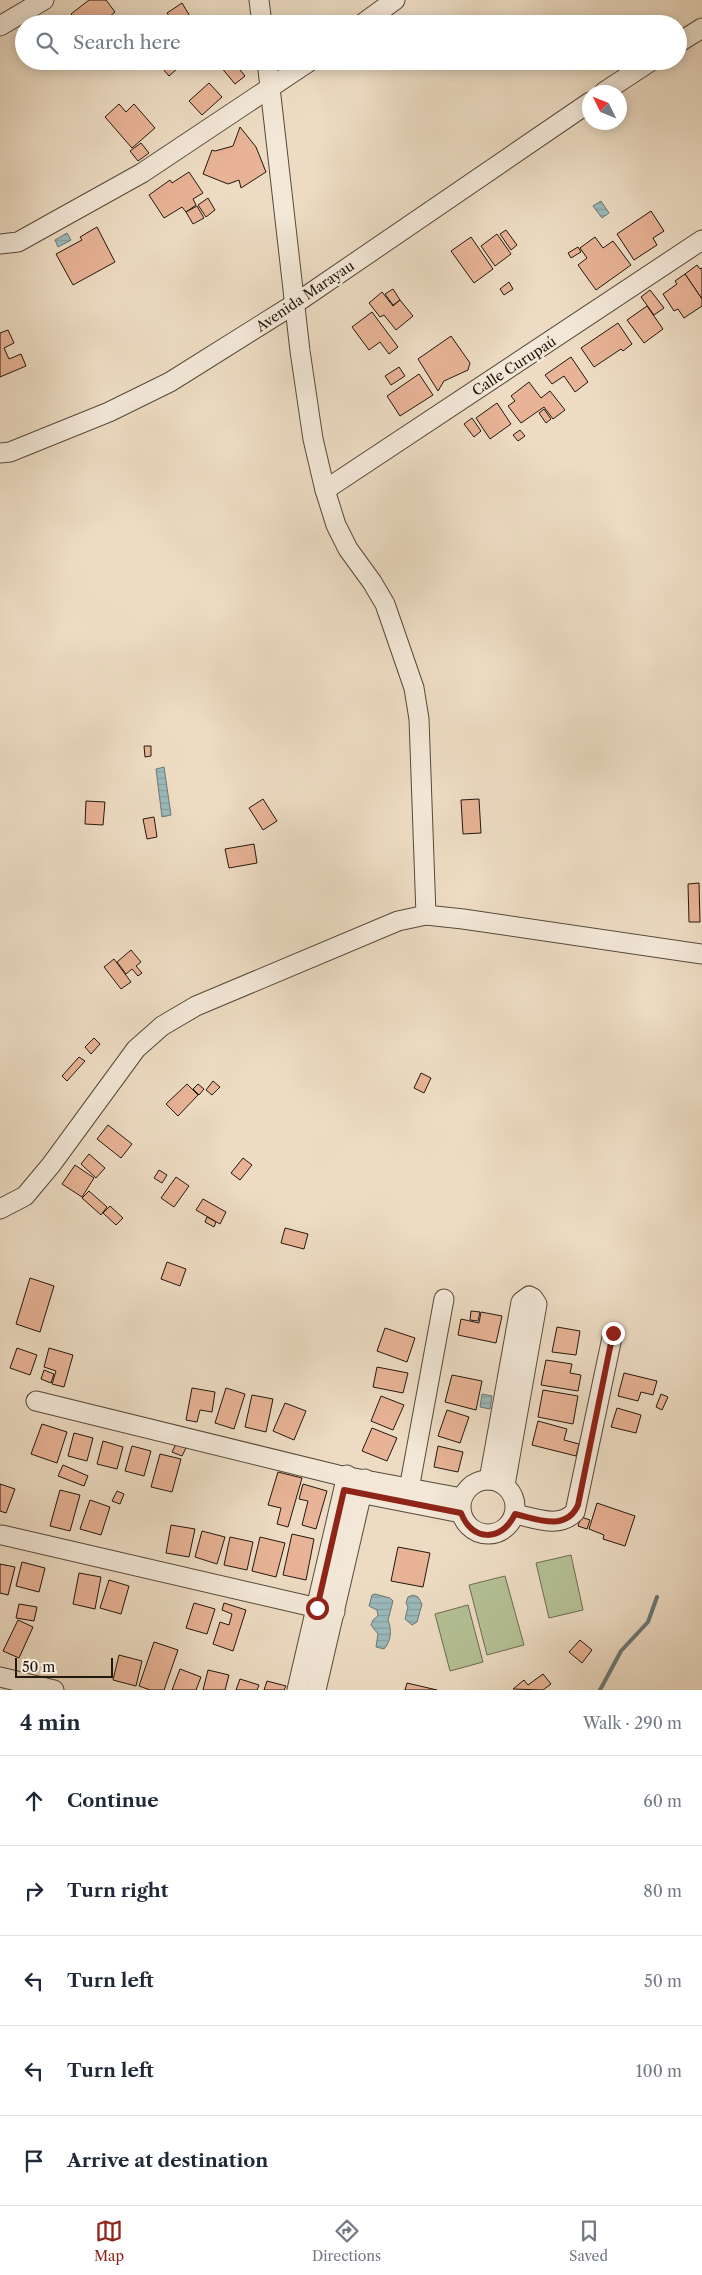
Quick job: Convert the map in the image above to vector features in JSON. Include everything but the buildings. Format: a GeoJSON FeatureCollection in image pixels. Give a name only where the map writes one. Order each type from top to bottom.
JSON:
{"type":"FeatureCollection","features":[{"type":"Feature","properties":{"kind":"street"},"geometry":{"type":"LineString","coordinates":[[19,15],[44,0]]}},
{"type":"Feature","properties":{"kind":"street"},"geometry":{"type":"LineString","coordinates":[[259,0],[261,15]]}},
{"type":"Feature","properties":{"kind":"street"},"geometry":{"type":"LineString","coordinates":[[374,15],[395,0]]}},
{"type":"Feature","properties":{"kind":"street"},"geometry":{"type":"LineString","coordinates":[[0,26],[15,17]]}},
{"type":"Feature","properties":{"kind":"street"},"geometry":{"type":"LineString","coordinates":[[687,37],[702,28]]}},
{"type":"Feature","properties":{"kind":"street"},"geometry":{"type":"LineString","coordinates":[[268,70],[313,439],[325,490],[336,525],[348,549],[385,604],[414,688],[418,719],[426,915]]}},
{"type":"Feature","properties":{"kind":"street"},"geometry":{"type":"LineString","coordinates":[[0,244],[18,242],[142,173],[298,70]]}},
{"type":"Feature","properties":{"kind":"street"},"geometry":{"type":"LineString","coordinates":[[615,85],[637,70]]}},
{"type":"Feature","properties":{"kind":"street","name":"Avenida Marayau"},"geometry":{"type":"LineString","coordinates":[[0,453],[10,452],[77,425],[170,382],[296,304],[582,107]]}},
{"type":"Feature","properties":{"kind":"street","name":"Calle Curupaú"},"geometry":{"type":"LineString","coordinates":[[325,490],[702,240]]}},
{"type":"Feature","properties":{"kind":"street"},"geometry":{"type":"LineString","coordinates":[[0,1209],[25,1196],[51,1165],[136,1049],[162,1026],[196,1006],[398,921],[426,915],[702,954]]}},
{"type":"Feature","properties":{"kind":"street"},"geometry":{"type":"LineString","coordinates":[[529,1296],[533,1298],[536,1304],[497,1482],[521,1302],[529,1296]]}},
{"type":"Feature","properties":{"kind":"street"},"geometry":{"type":"LineString","coordinates":[[409,1489],[444,1299]]}},
{"type":"Feature","properties":{"kind":"street"},"geometry":{"type":"LineString","coordinates":[[515,1514],[556,1522],[570,1517],[575,1512],[613,1333]]}},
{"type":"Feature","properties":{"kind":"street"},"geometry":{"type":"LineString","coordinates":[[36,1401],[351,1482],[461,1506]]}},
{"type":"Feature","properties":{"kind":"street"},"geometry":{"type":"LineString","coordinates":[[351,1482],[409,1489],[461,1506]]}},
{"type":"Feature","properties":{"kind":"street"},"geometry":{"type":"LineString","coordinates":[[316,1690],[326,1610],[351,1482]]}},
{"type":"Feature","properties":{"kind":"street"},"geometry":{"type":"LineString","coordinates":[[497,1482],[512,1493],[516,1503],[515,1514],[511,1524],[503,1531],[487,1535],[472,1530],[465,1522],[461,1506],[473,1485],[497,1482]]}},
{"type":"Feature","properties":{"kind":"street"},"geometry":{"type":"LineString","coordinates":[[2,1536],[326,1610]]}},
{"type":"Feature","properties":{"kind":"street"},"geometry":{"type":"LineString","coordinates":[[297,1690],[326,1610]]}},
{"type":"Feature","properties":{"kind":"street"},"geometry":{"type":"LineString","coordinates":[[0,1677],[54,1690]]}},
{"type":"Feature","properties":{"kind":"green space"},"geometry":{"type":"Polygon","coordinates":[[[571,1555],[583,1610],[549,1618],[536,1563],[571,1555]]]}},
{"type":"Feature","properties":{"kind":"green space"},"geometry":{"type":"Polygon","coordinates":[[[505,1576],[524,1645],[487,1655],[469,1585],[505,1576]]]}},
{"type":"Feature","properties":{"kind":"green space"},"geometry":{"type":"Polygon","coordinates":[[[468,1605],[483,1662],[450,1671],[435,1614],[468,1605]]]}},
{"type":"Feature","properties":{"kind":"water"},"geometry":{"type":"Polygon","coordinates":[[[601,201],[609,213],[602,218],[593,206],[601,201]]]}},
{"type":"Feature","properties":{"kind":"water"},"geometry":{"type":"Polygon","coordinates":[[[67,233],[71,240],[58,247],[55,240],[67,233]]]}},
{"type":"Feature","properties":{"kind":"water"},"geometry":{"type":"Polygon","coordinates":[[[164,767],[171,815],[162,817],[156,769],[164,767]]]}},
{"type":"Feature","properties":{"kind":"water"},"geometry":{"type":"Polygon","coordinates":[[[482,1394],[492,1396],[490,1409],[480,1407],[482,1394]]]}},
{"type":"Feature","properties":{"kind":"water"},"geometry":{"type":"Polygon","coordinates":[[[372,1595],[390,1598],[393,1601],[388,1620],[390,1635],[384,1649],[376,1647],[378,1634],[371,1625],[378,1616],[377,1610],[369,1606],[372,1595]]]}},
{"type":"Feature","properties":{"kind":"water"},"geometry":{"type":"Polygon","coordinates":[[[413,1595],[418,1597],[422,1604],[417,1622],[412,1625],[405,1619],[408,1597],[413,1595]]]}},
{"type":"Feature","properties":{"kind":"waterway"},"geometry":{"type":"LineString","coordinates":[[600,1690],[621,1651],[648,1622],[657,1597]]}},
{"type":"Feature","properties":{"kind":"route"},"geometry":{"type":"LineString","coordinates":[[317,1608],[344,1490],[461,1513],[465,1522],[472,1530],[482,1535],[493,1535],[503,1531],[511,1524],[515,1514],[549,1522],[564,1521],[570,1517],[578,1505],[613,1333]]}}]}
